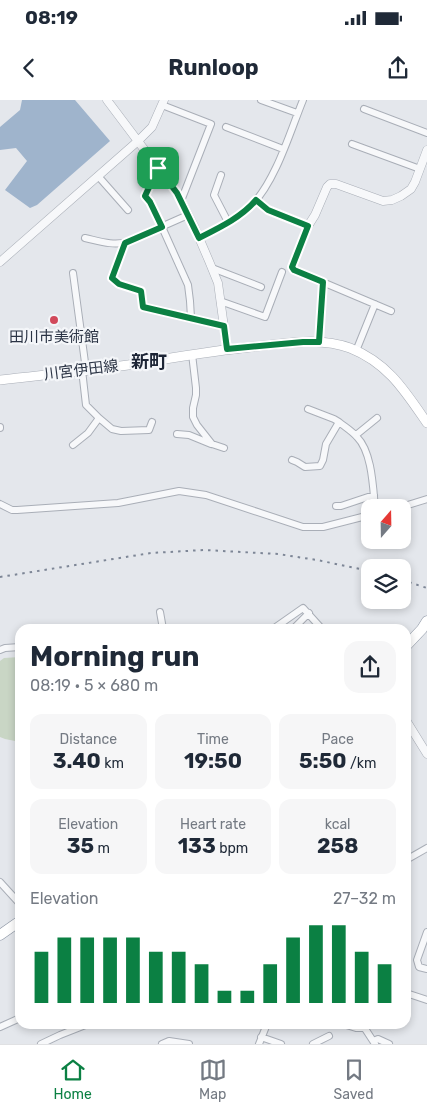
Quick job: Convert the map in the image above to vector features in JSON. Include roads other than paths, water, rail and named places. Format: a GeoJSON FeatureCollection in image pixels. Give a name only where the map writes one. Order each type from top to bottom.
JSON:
{"type":"FeatureCollection","features":[{"type":"Feature","properties":{"kind":"highway"},"geometry":{"type":"LineString","coordinates":[[411,641],[422,630],[427,621]]}},
{"type":"Feature","properties":{"kind":"highway"},"geometry":{"type":"LineString","coordinates":[[0,935],[15,924]]}},
{"type":"Feature","properties":{"kind":"main road","name":"川宮伊田線"},"geometry":{"type":"LineString","coordinates":[[0,380],[127,365],[227,349],[303,342],[329,342],[364,354],[389,372],[427,423]]}},
{"type":"Feature","properties":{"kind":"street"},"geometry":{"type":"LineString","coordinates":[[106,100],[177,193],[188,215],[218,283],[227,349]]}},
{"type":"Feature","properties":{"kind":"street"},"geometry":{"type":"LineString","coordinates":[[260,100],[297,114]]}},
{"type":"Feature","properties":{"kind":"street"},"geometry":{"type":"LineString","coordinates":[[199,238],[228,222],[256,200],[275,172],[302,100]]}},
{"type":"Feature","properties":{"kind":"street"},"geometry":{"type":"LineString","coordinates":[[0,262],[138,141],[152,127],[163,102],[211,124],[181,201]]}},
{"type":"Feature","properties":{"kind":"street"},"geometry":{"type":"LineString","coordinates":[[364,109],[427,133]]}},
{"type":"Feature","properties":{"kind":"street"},"geometry":{"type":"LineString","coordinates":[[226,128],[283,149]]}},
{"type":"Feature","properties":{"kind":"street"},"geometry":{"type":"LineString","coordinates":[[352,144],[420,169]]}},
{"type":"Feature","properties":{"kind":"street"},"geometry":{"type":"LineString","coordinates":[[391,310],[294,270],[292,267],[308,226],[330,184],[336,184],[383,201],[392,200],[411,189],[427,150]]}},
{"type":"Feature","properties":{"kind":"street"},"geometry":{"type":"LineString","coordinates":[[158,168],[145,196],[162,227],[188,286],[191,318]]}},
{"type":"Feature","properties":{"kind":"street"},"geometry":{"type":"LineString","coordinates":[[221,175],[214,195],[228,222]]}},
{"type":"Feature","properties":{"kind":"street"},"geometry":{"type":"LineString","coordinates":[[98,176],[128,210]]}},
{"type":"Feature","properties":{"kind":"street"},"geometry":{"type":"LineString","coordinates":[[256,200],[268,210],[308,226]]}},
{"type":"Feature","properties":{"kind":"street"},"geometry":{"type":"LineString","coordinates":[[85,238],[110,244],[125,243],[188,215]]}},
{"type":"Feature","properties":{"kind":"street"},"geometry":{"type":"LineString","coordinates":[[125,243],[112,278],[119,284],[141,291],[143,307],[224,326]]}},
{"type":"Feature","properties":{"kind":"street"},"geometry":{"type":"LineString","coordinates":[[212,268],[261,287]]}},
{"type":"Feature","properties":{"kind":"street"},"geometry":{"type":"LineString","coordinates":[[220,300],[265,317],[282,272]]}},
{"type":"Feature","properties":{"kind":"street"},"geometry":{"type":"LineString","coordinates":[[73,274],[86,405],[112,429],[121,431],[149,430],[152,422]]}},
{"type":"Feature","properties":{"kind":"street"},"geometry":{"type":"LineString","coordinates":[[319,342],[323,282]]}},
{"type":"Feature","properties":{"kind":"street"},"geometry":{"type":"LineString","coordinates":[[356,351],[375,304]]}},
{"type":"Feature","properties":{"kind":"street"},"geometry":{"type":"LineString","coordinates":[[192,354],[196,388],[193,408],[194,417],[197,425],[212,444]]}},
{"type":"Feature","properties":{"kind":"street"},"geometry":{"type":"LineString","coordinates":[[308,409],[339,422],[361,441],[366,452],[374,499]]}},
{"type":"Feature","properties":{"kind":"street"},"geometry":{"type":"LineString","coordinates":[[73,445],[88,432],[99,418]]}},
{"type":"Feature","properties":{"kind":"street"},"geometry":{"type":"LineString","coordinates":[[356,435],[377,418]]}},
{"type":"Feature","properties":{"kind":"street"},"geometry":{"type":"LineString","coordinates":[[292,460],[305,468],[320,466],[326,444],[339,422]]}},
{"type":"Feature","properties":{"kind":"street"},"geometry":{"type":"LineString","coordinates":[[178,434],[189,435],[224,448]]}},
{"type":"Feature","properties":{"kind":"street"},"geometry":{"type":"LineString","coordinates":[[0,504],[12,510],[118,503],[179,491],[206,495],[303,527],[323,527],[361,517]]}},
{"type":"Feature","properties":{"kind":"street"},"geometry":{"type":"LineString","coordinates":[[336,506],[374,495]]}},
{"type":"Feature","properties":{"kind":"street"},"geometry":{"type":"LineString","coordinates":[[411,504],[427,499]]}},
{"type":"Feature","properties":{"kind":"street"},"geometry":{"type":"LineString","coordinates":[[280,624],[303,608],[318,624]]}},
{"type":"Feature","properties":{"kind":"street"},"geometry":{"type":"LineString","coordinates":[[160,612],[162,624]]}},
{"type":"Feature","properties":{"kind":"street"},"geometry":{"type":"LineString","coordinates":[[298,624],[309,614]]}},
{"type":"Feature","properties":{"kind":"street"},"geometry":{"type":"LineString","coordinates":[[0,650],[15,648]]}},
{"type":"Feature","properties":{"kind":"street"},"geometry":{"type":"LineString","coordinates":[[411,728],[427,754]]}},
{"type":"Feature","properties":{"kind":"street"},"geometry":{"type":"LineString","coordinates":[[411,857],[427,848]]}},
{"type":"Feature","properties":{"kind":"street"},"geometry":{"type":"LineString","coordinates":[[0,882],[15,898]]}},
{"type":"Feature","properties":{"kind":"street"},"geometry":{"type":"LineString","coordinates":[[427,932],[417,960],[419,967],[427,969]]}},
{"type":"Feature","properties":{"kind":"street"},"geometry":{"type":"LineString","coordinates":[[411,995],[427,1000]]}},
{"type":"Feature","properties":{"kind":"street"},"geometry":{"type":"LineString","coordinates":[[0,1027],[15,1020]]}},
{"type":"Feature","properties":{"kind":"street"},"geometry":{"type":"LineString","coordinates":[[41,1044],[75,1029]]}},
{"type":"Feature","properties":{"kind":"street"},"geometry":{"type":"LineString","coordinates":[[258,1044],[265,1029]]}},
{"type":"Feature","properties":{"kind":"street"},"geometry":{"type":"LineString","coordinates":[[366,1029],[374,1042],[378,1039],[389,1044]]}},
{"type":"Feature","properties":{"kind":"street"},"geometry":{"type":"LineString","coordinates":[[312,1044],[328,1036]]}},
{"type":"Feature","properties":{"kind":"street"},"geometry":{"type":"LineString","coordinates":[[262,1037],[281,1044]]}},
{"type":"Feature","properties":{"kind":"street"},"geometry":{"type":"LineString","coordinates":[[162,1044],[169,1041],[189,1044]]}},
{"type":"Feature","properties":{"kind":"water"},"geometry":{"type":"Polygon","coordinates":[[[22,100],[75,100],[110,141],[37,205],[30,208],[5,190],[27,161],[16,148],[0,150],[0,127],[20,110],[22,100]]]}},
{"type":"Feature","properties":{"kind":"railway"},"geometry":{"type":"LineString","coordinates":[[0,577],[151,553],[204,550],[278,554],[361,569]]}},
{"type":"Feature","properties":{"kind":"railway"},"geometry":{"type":"LineString","coordinates":[[411,583],[427,588]]}},
{"type":"Feature","properties":{"kind":"place","name":"田川市美術館"},"geometry":{"type":"Point","coordinates":[54,320]}},
{"type":"Feature","properties":{"kind":"district","name":"新町"},"geometry":{"type":"Point","coordinates":[149,362]}}]}
